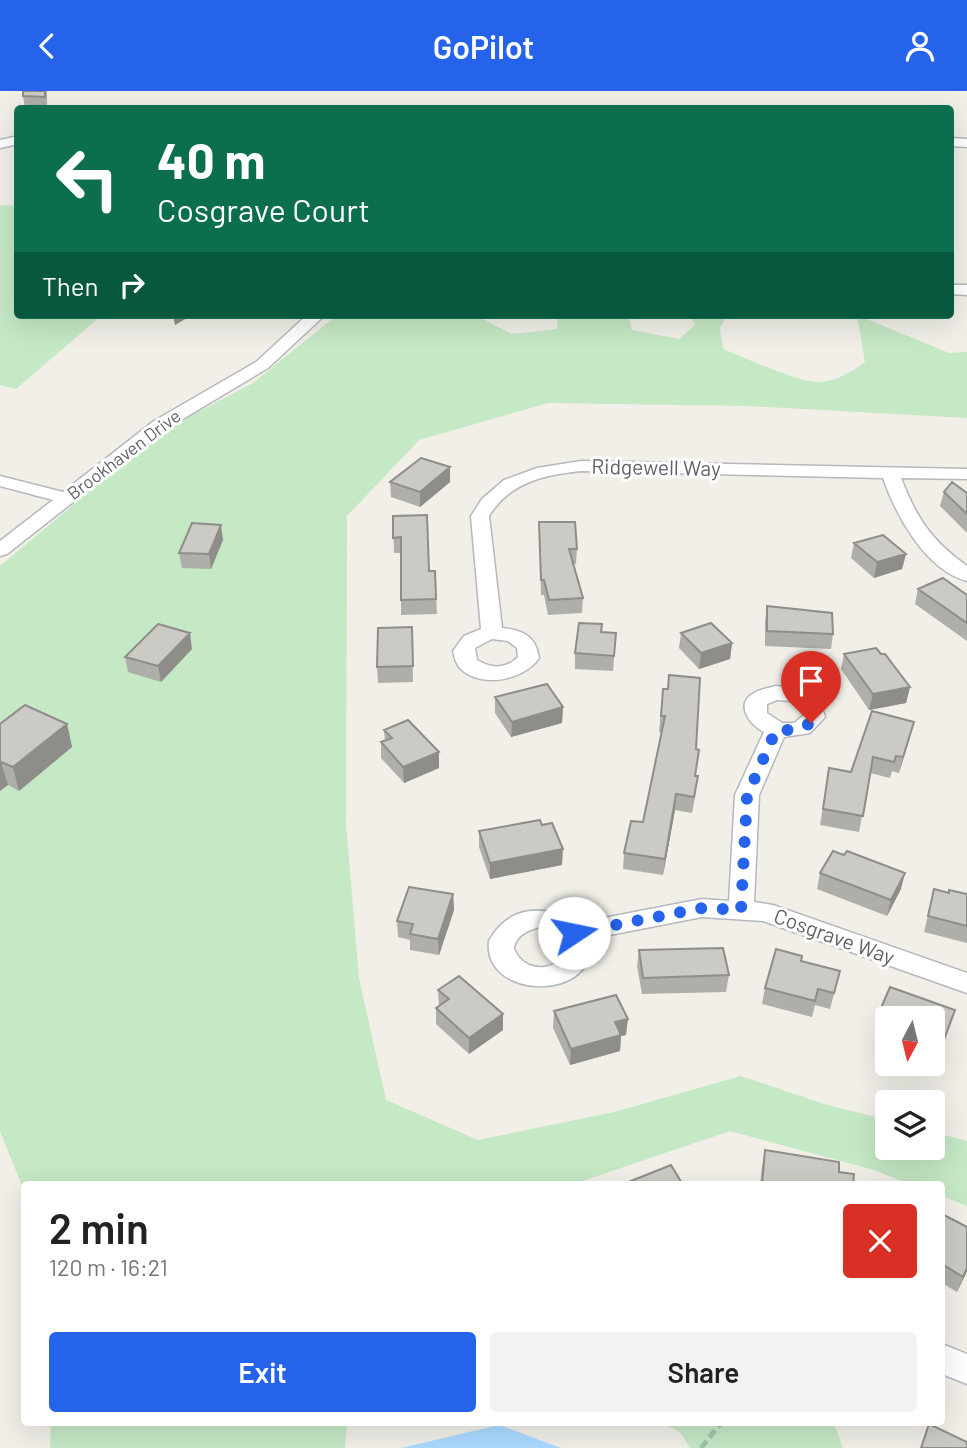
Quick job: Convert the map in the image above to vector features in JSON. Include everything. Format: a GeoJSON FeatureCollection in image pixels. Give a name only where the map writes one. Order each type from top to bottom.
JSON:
{"type":"FeatureCollection","features":[{"type":"Feature","properties":{"kind":"street","name":"Brookhaven Drive"},"geometry":{"type":"LineString","coordinates":[[0,550],[160,425],[262,365],[312,319]]}},
{"type":"Feature","properties":{"kind":"street","name":"Ridgewell Way"},"geometry":{"type":"LineString","coordinates":[[492,633],[480,516],[488,501],[511,482],[544,470],[581,466],[967,474]]}},
{"type":"Feature","properties":{"kind":"street"},"geometry":{"type":"LineString","coordinates":[[890,472],[906,519],[923,541],[967,575]]}},
{"type":"Feature","properties":{"kind":"street"},"geometry":{"type":"LineString","coordinates":[[0,481],[66,498]]}},
{"type":"Feature","properties":{"kind":"street"},"geometry":{"type":"LineString","coordinates":[[741,910],[747,796],[776,730]]}},
{"type":"Feature","properties":{"kind":"street","name":"Cosgrave Way"},"geometry":{"type":"LineString","coordinates":[[574,933],[702,908],[764,912],[967,983]]}},
{"type":"Feature","properties":{"kind":"street"},"geometry":{"type":"LineString","coordinates":[[945,1360],[967,1369]]}},
{"type":"Feature","properties":{"kind":"path"},"geometry":{"type":"LineString","coordinates":[[701,1448],[719,1426]]}},
{"type":"Feature","properties":{"kind":"green space"},"geometry":{"type":"Polygon","coordinates":[[[0,205],[14,206],[14,319],[97,319],[16,389],[0,385],[0,205]]]}},
{"type":"Feature","properties":{"kind":"green space"},"geometry":{"type":"Polygon","coordinates":[[[332,319],[483,319],[512,334],[557,329],[558,319],[629,319],[632,330],[679,339],[695,325],[693,319],[725,319],[720,328],[723,349],[783,373],[816,382],[836,379],[865,362],[858,319],[867,319],[949,353],[967,352],[967,418],[748,406],[548,403],[419,440],[347,516],[346,824],[359,978],[386,1100],[478,1140],[614,1112],[741,1076],[824,1104],[875,1117],[875,1160],[945,1160],[945,1135],[967,1141],[967,1206],[945,1197],[945,1181],[902,1181],[874,1170],[730,1131],[583,1181],[21,1181],[21,1184],[0,1131],[0,566],[162,431],[253,383],[332,319]]]}},
{"type":"Feature","properties":{"kind":"green space"},"geometry":{"type":"Polygon","coordinates":[[[51,1426],[347,1426],[345,1448],[50,1448],[51,1426]]]}},
{"type":"Feature","properties":{"kind":"green space"},"geometry":{"type":"Polygon","coordinates":[[[668,1426],[835,1426],[843,1448],[690,1448],[680,1432],[668,1426]]]}},
{"type":"Feature","properties":{"kind":"water"},"geometry":{"type":"Polygon","coordinates":[[[502,1426],[561,1448],[401,1448],[502,1426]]]}},
{"type":"Feature","properties":{"kind":"building"},"geometry":{"type":"Polygon","coordinates":[[[23,91],[45,91],[45,97],[23,96],[23,91]]]}},
{"type":"Feature","properties":{"kind":"building"},"geometry":{"type":"Polygon","coordinates":[[[421,458],[450,467],[420,492],[390,482],[421,458]]]}},
{"type":"Feature","properties":{"kind":"building"},"geometry":{"type":"Polygon","coordinates":[[[952,482],[967,493],[967,514],[944,492],[952,482]]]}},
{"type":"Feature","properties":{"kind":"building"},"geometry":{"type":"Polygon","coordinates":[[[427,515],[429,571],[435,571],[436,599],[401,600],[401,537],[393,538],[393,516],[427,515]]]}},
{"type":"Feature","properties":{"kind":"building"},"geometry":{"type":"Polygon","coordinates":[[[539,522],[575,522],[577,549],[569,549],[583,598],[549,600],[544,580],[541,580],[539,522]]]}},
{"type":"Feature","properties":{"kind":"building"},"geometry":{"type":"Polygon","coordinates":[[[192,523],[221,525],[209,554],[179,553],[192,523]]]}},
{"type":"Feature","properties":{"kind":"building"},"geometry":{"type":"Polygon","coordinates":[[[883,535],[906,554],[877,562],[854,543],[883,535]]]}},
{"type":"Feature","properties":{"kind":"building"},"geometry":{"type":"Polygon","coordinates":[[[943,578],[967,595],[967,623],[918,589],[943,578]]]}},
{"type":"Feature","properties":{"kind":"building"},"geometry":{"type":"Polygon","coordinates":[[[767,606],[832,613],[833,634],[767,631],[767,606]]]}},
{"type":"Feature","properties":{"kind":"building"},"geometry":{"type":"Polygon","coordinates":[[[579,623],[602,624],[601,632],[616,633],[614,656],[575,653],[579,623]]]}},
{"type":"Feature","properties":{"kind":"building"},"geometry":{"type":"Polygon","coordinates":[[[711,623],[732,643],[701,653],[681,633],[711,623]]]}},
{"type":"Feature","properties":{"kind":"building"},"geometry":{"type":"Polygon","coordinates":[[[158,624],[190,633],[158,666],[125,657],[158,624]]]}},
{"type":"Feature","properties":{"kind":"building"},"geometry":{"type":"Polygon","coordinates":[[[412,627],[413,666],[377,667],[378,628],[412,627]]]}},
{"type":"Feature","properties":{"kind":"building"},"geometry":{"type":"Polygon","coordinates":[[[876,648],[881,654],[885,654],[910,687],[873,694],[844,654],[876,648]]]}},
{"type":"Feature","properties":{"kind":"building"},"geometry":{"type":"Polygon","coordinates":[[[669,675],[700,678],[696,749],[699,750],[694,797],[676,794],[665,859],[624,853],[631,821],[643,822],[665,716],[661,716],[663,689],[668,689],[669,675]]]}},
{"type":"Feature","properties":{"kind":"building"},"geometry":{"type":"Polygon","coordinates":[[[547,684],[563,707],[512,722],[495,697],[547,684]]]}},
{"type":"Feature","properties":{"kind":"building"},"geometry":{"type":"Polygon","coordinates":[[[25,705],[67,724],[13,767],[0,763],[0,724],[25,705]]]}},
{"type":"Feature","properties":{"kind":"building"},"geometry":{"type":"Polygon","coordinates":[[[872,711],[914,722],[903,757],[896,756],[894,762],[873,757],[863,816],[823,809],[829,768],[851,772],[872,711]]]}},
{"type":"Feature","properties":{"kind":"building"},"geometry":{"type":"Polygon","coordinates":[[[408,720],[439,752],[403,767],[381,742],[392,738],[384,730],[408,720]]]}},
{"type":"Feature","properties":{"kind":"building"},"geometry":{"type":"Polygon","coordinates":[[[540,820],[542,825],[552,823],[563,849],[490,863],[479,831],[540,820]]]}},
{"type":"Feature","properties":{"kind":"building"},"geometry":{"type":"Polygon","coordinates":[[[833,851],[844,855],[847,851],[905,873],[891,900],[820,873],[833,851]]]}},
{"type":"Feature","properties":{"kind":"building"},"geometry":{"type":"Polygon","coordinates":[[[409,887],[453,894],[438,939],[410,934],[413,924],[397,921],[409,887]]]}},
{"type":"Feature","properties":{"kind":"building"},"geometry":{"type":"Polygon","coordinates":[[[934,889],[967,894],[967,926],[928,916],[934,889]]]}},
{"type":"Feature","properties":{"kind":"building"},"geometry":{"type":"Polygon","coordinates":[[[723,948],[729,975],[643,978],[639,950],[723,948]]]}},
{"type":"Feature","properties":{"kind":"building"},"geometry":{"type":"Polygon","coordinates":[[[776,949],[802,956],[801,961],[840,971],[834,993],[818,989],[815,1001],[765,988],[776,949]]]}},
{"type":"Feature","properties":{"kind":"building"},"geometry":{"type":"Polygon","coordinates":[[[459,976],[503,1014],[469,1038],[436,1008],[449,999],[438,990],[459,976]]]}},
{"type":"Feature","properties":{"kind":"building"},"geometry":{"type":"Polygon","coordinates":[[[890,987],[944,1006],[882,1006],[890,987]]]}},
{"type":"Feature","properties":{"kind":"building"},"geometry":{"type":"Polygon","coordinates":[[[616,995],[628,1019],[615,1022],[621,1035],[571,1049],[554,1011],[616,995]]]}},
{"type":"Feature","properties":{"kind":"building"},"geometry":{"type":"Polygon","coordinates":[[[945,1006],[955,1010],[945,1037],[945,1006]]]}},
{"type":"Feature","properties":{"kind":"building"},"geometry":{"type":"Polygon","coordinates":[[[765,1150],[839,1162],[839,1172],[854,1174],[853,1181],[762,1181],[765,1150]]]}},
{"type":"Feature","properties":{"kind":"building"},"geometry":{"type":"Polygon","coordinates":[[[671,1165],[681,1181],[631,1181],[671,1165]]]}},
{"type":"Feature","properties":{"kind":"building"},"geometry":{"type":"Polygon","coordinates":[[[945,1216],[967,1227],[967,1268],[963,1277],[945,1266],[945,1216]]]}},
{"type":"Feature","properties":{"kind":"building"},"geometry":{"type":"Polygon","coordinates":[[[928,1426],[967,1442],[967,1448],[921,1448],[928,1426]]]}},
{"type":"Feature","properties":{"kind":"route"},"geometry":{"type":"LineString","coordinates":[[574,933],[702,908],[741,910],[747,796],[776,730],[796,730],[811,723]]}}]}
